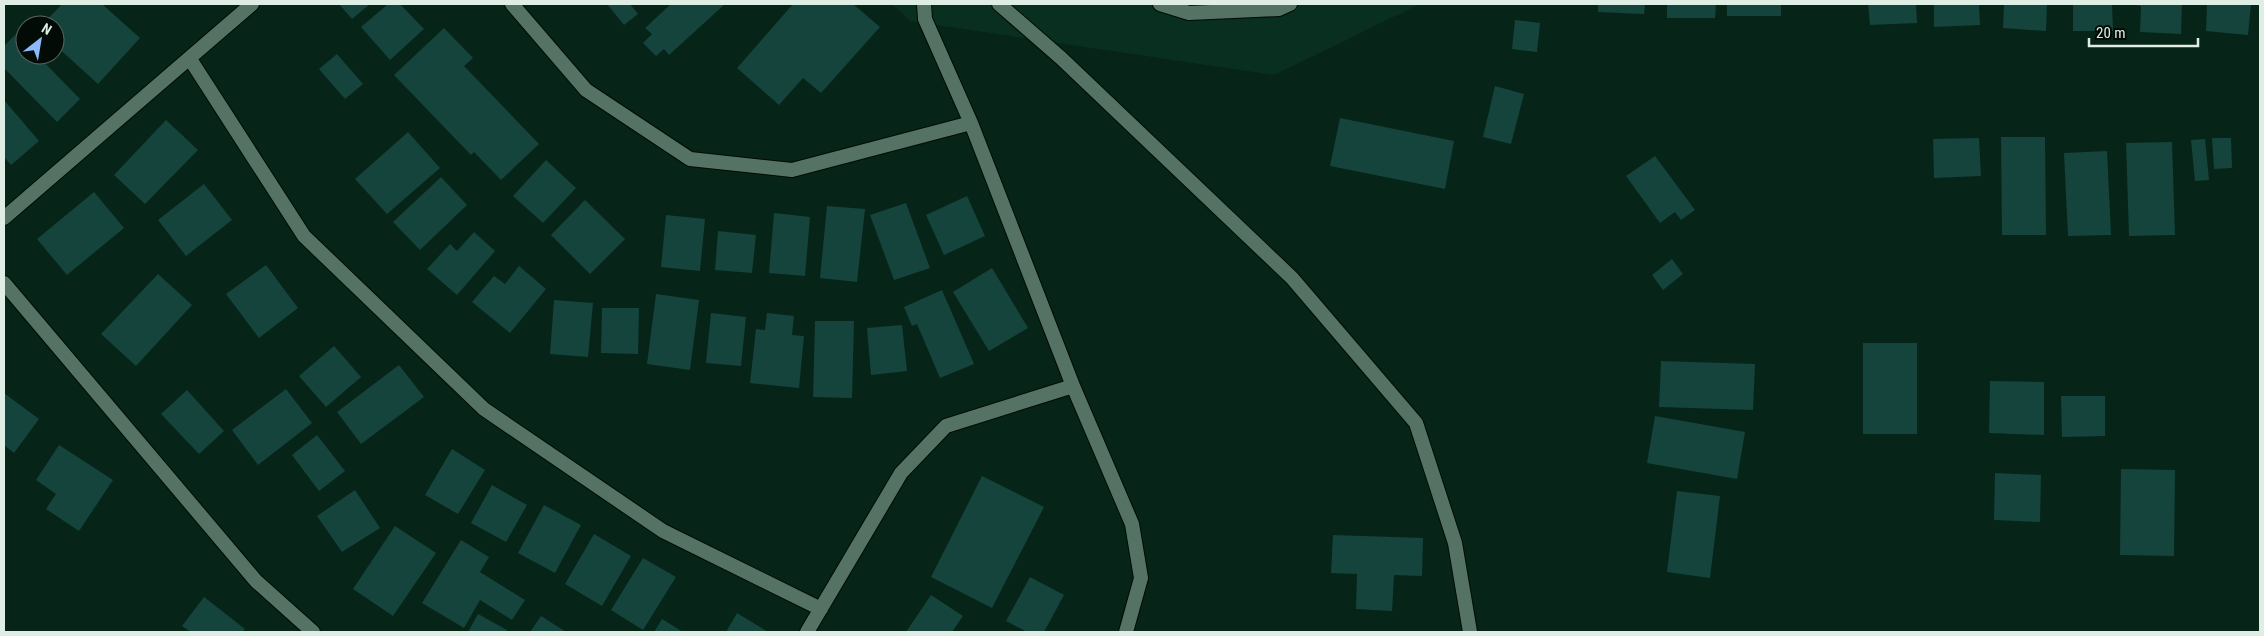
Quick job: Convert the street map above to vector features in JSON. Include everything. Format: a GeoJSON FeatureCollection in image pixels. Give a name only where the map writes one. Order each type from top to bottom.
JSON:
{"type":"FeatureCollection","features":[{"type":"Feature","properties":{"kind":"street"},"geometry":{"type":"LineString","coordinates":[[4,218],[252,4]]}},
{"type":"Feature","properties":{"kind":"street"},"geometry":{"type":"LineString","coordinates":[[512,4],[586,90],[690,159],[792,170],[971,123]]}},
{"type":"Feature","properties":{"kind":"street"},"geometry":{"type":"LineString","coordinates":[[924,4],[925,19],[971,123],[1073,386],[1132,524],[1141,578],[1126,632]]}},
{"type":"Feature","properties":{"kind":"street"},"geometry":{"type":"LineString","coordinates":[[999,4],[1061,58],[1292,278],[1416,424],[1455,543],[1470,632]]}},
{"type":"Feature","properties":{"kind":"street"},"geometry":{"type":"LineString","coordinates":[[1160,4],[1189,13],[1279,9],[1290,4]]}},
{"type":"Feature","properties":{"kind":"street"},"geometry":{"type":"LineString","coordinates":[[190,59],[304,236],[484,409],[663,531],[821,609]]}},
{"type":"Feature","properties":{"kind":"street"},"geometry":{"type":"LineString","coordinates":[[4,283],[256,581],[313,632]]}},
{"type":"Feature","properties":{"kind":"street"},"geometry":{"type":"LineString","coordinates":[[807,632],[901,472],[946,426],[1073,386]]}},
{"type":"Feature","properties":{"kind":"shaded area"},"geometry":{"type":"Polygon","coordinates":[[[892,4],[1420,4],[1274,75],[910,21],[892,4]]]}},
{"type":"Feature","properties":{"kind":"building"},"geometry":{"type":"Polygon","coordinates":[[[62,4],[102,4],[140,38],[98,84],[65,54],[65,15],[52,15],[62,4]]]}},
{"type":"Feature","properties":{"kind":"building"},"geometry":{"type":"Polygon","coordinates":[[[339,4],[370,4],[352,19],[339,4]]]}},
{"type":"Feature","properties":{"kind":"building"},"geometry":{"type":"Polygon","coordinates":[[[388,4],[400,4],[424,29],[390,60],[361,27],[388,4]]]}},
{"type":"Feature","properties":{"kind":"building"},"geometry":{"type":"Polygon","coordinates":[[[607,4],[630,4],[638,14],[624,25],[607,4]]]}},
{"type":"Feature","properties":{"kind":"building"},"geometry":{"type":"Polygon","coordinates":[[[671,4],[725,4],[669,55],[664,49],[656,56],[643,43],[652,34],[645,28],[671,4]]]}},
{"type":"Feature","properties":{"kind":"building"},"geometry":{"type":"Polygon","coordinates":[[[793,4],[853,4],[880,27],[821,93],[803,78],[779,105],[737,68],[793,4]]]}},
{"type":"Feature","properties":{"kind":"building"},"geometry":{"type":"Polygon","coordinates":[[[1598,4],[1645,4],[1644,14],[1598,12],[1598,4]]]}},
{"type":"Feature","properties":{"kind":"building"},"geometry":{"type":"Polygon","coordinates":[[[1667,4],[1716,4],[1715,18],[1667,18],[1667,4]]]}},
{"type":"Feature","properties":{"kind":"building"},"geometry":{"type":"Polygon","coordinates":[[[1727,4],[1781,4],[1781,16],[1727,16],[1727,4]]]}},
{"type":"Feature","properties":{"kind":"building"},"geometry":{"type":"Polygon","coordinates":[[[1868,4],[1916,4],[1917,23],[1870,25],[1868,4]]]}},
{"type":"Feature","properties":{"kind":"building"},"geometry":{"type":"Polygon","coordinates":[[[1934,4],[1979,4],[1980,25],[1934,27],[1934,4]]]}},
{"type":"Feature","properties":{"kind":"building"},"geometry":{"type":"Polygon","coordinates":[[[2004,4],[2047,4],[2046,31],[2003,28],[2004,4]]]}},
{"type":"Feature","properties":{"kind":"building"},"geometry":{"type":"Polygon","coordinates":[[[2073,4],[2112,4],[2113,31],[2073,31],[2073,4]]]}},
{"type":"Feature","properties":{"kind":"building"},"geometry":{"type":"Polygon","coordinates":[[[2132,4],[2182,4],[2181,34],[2140,32],[2141,6],[2132,4]]]}},
{"type":"Feature","properties":{"kind":"building"},"geometry":{"type":"Polygon","coordinates":[[[2207,4],[2251,4],[2248,35],[2206,31],[2207,4]]]}},
{"type":"Feature","properties":{"kind":"building"},"geometry":{"type":"Polygon","coordinates":[[[1515,20],[1540,23],[1537,52],[1512,49],[1515,20]]]}},
{"type":"Feature","properties":{"kind":"building"},"geometry":{"type":"Polygon","coordinates":[[[444,28],[473,58],[464,66],[539,144],[501,180],[474,152],[471,155],[394,75],[444,28]]]}},
{"type":"Feature","properties":{"kind":"building"},"geometry":{"type":"Polygon","coordinates":[[[15,35],[15,65],[47,65],[80,99],[57,122],[4,68],[4,46],[15,35]]]}},
{"type":"Feature","properties":{"kind":"building"},"geometry":{"type":"Polygon","coordinates":[[[337,54],[363,84],[345,99],[319,69],[337,54]]]}},
{"type":"Feature","properties":{"kind":"building"},"geometry":{"type":"Polygon","coordinates":[[[1495,86],[1524,94],[1511,144],[1483,137],[1495,86]]]}},
{"type":"Feature","properties":{"kind":"building"},"geometry":{"type":"Polygon","coordinates":[[[4,100],[39,141],[11,165],[4,157],[4,100]]]}},
{"type":"Feature","properties":{"kind":"building"},"geometry":{"type":"Polygon","coordinates":[[[1340,118],[1454,141],[1445,189],[1330,166],[1340,118]]]}},
{"type":"Feature","properties":{"kind":"building"},"geometry":{"type":"Polygon","coordinates":[[[166,120],[198,150],[145,204],[114,175],[166,120]]]}},
{"type":"Feature","properties":{"kind":"building"},"geometry":{"type":"Polygon","coordinates":[[[408,132],[440,168],[387,214],[355,179],[408,132]]]}},
{"type":"Feature","properties":{"kind":"building"},"geometry":{"type":"Polygon","coordinates":[[[2001,137],[2045,137],[2046,235],[2002,235],[2001,137]]]}},
{"type":"Feature","properties":{"kind":"building"},"geometry":{"type":"Polygon","coordinates":[[[1979,138],[1981,176],[1934,178],[1933,139],[1979,138]]]}},
{"type":"Feature","properties":{"kind":"building"},"geometry":{"type":"Polygon","coordinates":[[[2212,138],[2231,138],[2232,168],[2214,169],[2212,138]]]}},
{"type":"Feature","properties":{"kind":"building"},"geometry":{"type":"Polygon","coordinates":[[[2205,139],[2209,180],[2195,181],[2191,140],[2205,139]]]}},
{"type":"Feature","properties":{"kind":"building"},"geometry":{"type":"Polygon","coordinates":[[[2172,142],[2175,235],[2129,236],[2126,143],[2172,142]]]}},
{"type":"Feature","properties":{"kind":"building"},"geometry":{"type":"Polygon","coordinates":[[[2107,151],[2111,235],[2068,236],[2064,153],[2107,151]]]}},
{"type":"Feature","properties":{"kind":"building"},"geometry":{"type":"Polygon","coordinates":[[[1655,156],[1695,210],[1681,220],[1675,212],[1660,223],[1626,176],[1655,156]]]}},
{"type":"Feature","properties":{"kind":"building"},"geometry":{"type":"Polygon","coordinates":[[[546,160],[576,188],[543,223],[513,196],[546,160]]]}},
{"type":"Feature","properties":{"kind":"building"},"geometry":{"type":"Polygon","coordinates":[[[441,177],[467,205],[420,250],[393,222],[441,177]]]}},
{"type":"Feature","properties":{"kind":"building"},"geometry":{"type":"Polygon","coordinates":[[[204,184],[232,220],[186,256],[158,220],[204,184]]]}},
{"type":"Feature","properties":{"kind":"building"},"geometry":{"type":"Polygon","coordinates":[[[94,192],[124,228],[67,275],[37,239],[94,192]]]}},
{"type":"Feature","properties":{"kind":"building"},"geometry":{"type":"Polygon","coordinates":[[[967,196],[985,236],[944,255],[926,215],[967,196]]]}},
{"type":"Feature","properties":{"kind":"building"},"geometry":{"type":"Polygon","coordinates":[[[585,200],[625,239],[590,274],[551,235],[585,200]]]}},
{"type":"Feature","properties":{"kind":"building"},"geometry":{"type":"Polygon","coordinates":[[[906,203],[930,268],[894,280],[870,215],[906,203]]]}},
{"type":"Feature","properties":{"kind":"building"},"geometry":{"type":"Polygon","coordinates":[[[827,206],[865,209],[857,282],[820,278],[827,206]]]}},
{"type":"Feature","properties":{"kind":"building"},"geometry":{"type":"Polygon","coordinates":[[[774,213],[810,217],[805,276],[769,273],[774,213]]]}},
{"type":"Feature","properties":{"kind":"building"},"geometry":{"type":"Polygon","coordinates":[[[666,215],[705,219],[700,271],[661,267],[666,215]]]}},
{"type":"Feature","properties":{"kind":"building"},"geometry":{"type":"Polygon","coordinates":[[[718,231],[756,235],[752,273],[715,270],[718,231]]]}},
{"type":"Feature","properties":{"kind":"building"},"geometry":{"type":"Polygon","coordinates":[[[474,232],[495,251],[457,295],[427,269],[450,244],[457,251],[474,232]]]}},
{"type":"Feature","properties":{"kind":"building"},"geometry":{"type":"Polygon","coordinates":[[[1672,259],[1683,274],[1663,290],[1652,275],[1672,259]]]}},
{"type":"Feature","properties":{"kind":"building"},"geometry":{"type":"Polygon","coordinates":[[[266,265],[298,308],[259,338],[226,294],[266,265]]]}},
{"type":"Feature","properties":{"kind":"building"},"geometry":{"type":"Polygon","coordinates":[[[519,266],[546,289],[510,333],[472,302],[494,276],[505,284],[519,266]]]}},
{"type":"Feature","properties":{"kind":"building"},"geometry":{"type":"Polygon","coordinates":[[[992,268],[1028,328],[989,351],[953,292],[992,268]]]}},
{"type":"Feature","properties":{"kind":"building"},"geometry":{"type":"Polygon","coordinates":[[[158,274],[192,305],[136,366],[101,334],[158,274]]]}},
{"type":"Feature","properties":{"kind":"building"},"geometry":{"type":"Polygon","coordinates":[[[942,290],[974,364],[940,378],[917,324],[912,326],[904,307],[942,290]]]}},
{"type":"Feature","properties":{"kind":"building"},"geometry":{"type":"Polygon","coordinates":[[[656,294],[699,300],[690,370],[647,364],[656,294]]]}},
{"type":"Feature","properties":{"kind":"building"},"geometry":{"type":"Polygon","coordinates":[[[554,300],[593,303],[588,357],[550,354],[554,300]]]}},
{"type":"Feature","properties":{"kind":"building"},"geometry":{"type":"Polygon","coordinates":[[[602,308],[639,308],[638,354],[601,353],[602,308]]]}},
{"type":"Feature","properties":{"kind":"building"},"geometry":{"type":"Polygon","coordinates":[[[711,313],[746,317],[741,366],[706,363],[711,313]]]}},
{"type":"Feature","properties":{"kind":"building"},"geometry":{"type":"Polygon","coordinates":[[[767,313],[794,316],[792,335],[804,336],[799,388],[750,383],[756,329],[765,330],[767,313]]]}},
{"type":"Feature","properties":{"kind":"building"},"geometry":{"type":"Polygon","coordinates":[[[815,321],[854,321],[852,398],[813,397],[815,321]]]}},
{"type":"Feature","properties":{"kind":"building"},"geometry":{"type":"Polygon","coordinates":[[[902,325],[907,371],[871,375],[867,328],[902,325]]]}},
{"type":"Feature","properties":{"kind":"building"},"geometry":{"type":"Polygon","coordinates":[[[1863,343],[1917,343],[1917,434],[1863,434],[1863,343]]]}},
{"type":"Feature","properties":{"kind":"building"},"geometry":{"type":"Polygon","coordinates":[[[334,346],[361,377],[326,407],[299,376],[334,346]]]}},
{"type":"Feature","properties":{"kind":"building"},"geometry":{"type":"Polygon","coordinates":[[[1661,361],[1755,364],[1753,410],[1659,407],[1661,361]]]}},
{"type":"Feature","properties":{"kind":"building"},"geometry":{"type":"Polygon","coordinates":[[[399,365],[424,397],[361,444],[337,412],[399,365]]]}},
{"type":"Feature","properties":{"kind":"building"},"geometry":{"type":"Polygon","coordinates":[[[1990,381],[2044,382],[2044,435],[1989,433],[1990,381]]]}},
{"type":"Feature","properties":{"kind":"building"},"geometry":{"type":"Polygon","coordinates":[[[286,389],[312,423],[258,465],[232,430],[286,389]]]}},
{"type":"Feature","properties":{"kind":"building"},"geometry":{"type":"Polygon","coordinates":[[[187,390],[224,431],[199,454],[161,414],[187,390]]]}},
{"type":"Feature","properties":{"kind":"building"},"geometry":{"type":"Polygon","coordinates":[[[4,393],[39,419],[14,453],[4,445],[4,393]]]}},
{"type":"Feature","properties":{"kind":"building"},"geometry":{"type":"Polygon","coordinates":[[[2061,396],[2105,396],[2105,436],[2062,437],[2061,396]]]}},
{"type":"Feature","properties":{"kind":"building"},"geometry":{"type":"Polygon","coordinates":[[[1655,416],[1745,432],[1737,479],[1647,463],[1655,416]]]}},
{"type":"Feature","properties":{"kind":"building"},"geometry":{"type":"Polygon","coordinates":[[[317,435],[345,471],[319,491],[292,455],[317,435]]]}},
{"type":"Feature","properties":{"kind":"building"},"geometry":{"type":"Polygon","coordinates":[[[59,445],[113,480],[79,531],[46,509],[56,494],[36,480],[59,445]]]}},
{"type":"Feature","properties":{"kind":"building"},"geometry":{"type":"Polygon","coordinates":[[[452,449],[485,470],[458,514],[425,495],[452,449]]]}},
{"type":"Feature","properties":{"kind":"building"},"geometry":{"type":"Polygon","coordinates":[[[2121,469],[2175,470],[2174,556],[2120,555],[2121,469]]]}},
{"type":"Feature","properties":{"kind":"building"},"geometry":{"type":"Polygon","coordinates":[[[1995,473],[2041,475],[2040,522],[1994,520],[1995,473]]]}},
{"type":"Feature","properties":{"kind":"building"},"geometry":{"type":"Polygon","coordinates":[[[982,476],[1044,507],[992,608],[931,577],[982,476]]]}},
{"type":"Feature","properties":{"kind":"building"},"geometry":{"type":"Polygon","coordinates":[[[492,485],[527,505],[506,542],[471,523],[492,485]]]}},
{"type":"Feature","properties":{"kind":"building"},"geometry":{"type":"Polygon","coordinates":[[[355,490],[380,528],[342,552],[317,516],[355,490]]]}},
{"type":"Feature","properties":{"kind":"building"},"geometry":{"type":"Polygon","coordinates":[[[1677,491],[1720,496],[1710,578],[1667,572],[1677,491]]]}},
{"type":"Feature","properties":{"kind":"building"},"geometry":{"type":"Polygon","coordinates":[[[544,505],[581,525],[555,573],[518,553],[544,505]]]}},
{"type":"Feature","properties":{"kind":"building"},"geometry":{"type":"Polygon","coordinates":[[[395,526],[436,553],[393,616],[353,589],[395,526]]]}},
{"type":"Feature","properties":{"kind":"building"},"geometry":{"type":"Polygon","coordinates":[[[594,534],[631,556],[602,606],[565,584],[594,534]]]}},
{"type":"Feature","properties":{"kind":"building"},"geometry":{"type":"Polygon","coordinates":[[[1333,535],[1423,538],[1422,576],[1394,575],[1392,611],[1356,609],[1357,574],[1331,573],[1333,535]]]}},
{"type":"Feature","properties":{"kind":"building"},"geometry":{"type":"Polygon","coordinates":[[[461,540],[489,557],[480,572],[525,600],[512,620],[480,600],[464,628],[422,603],[461,540]]]}},
{"type":"Feature","properties":{"kind":"building"},"geometry":{"type":"Polygon","coordinates":[[[643,558],[676,577],[643,630],[611,610],[643,558]]]}},
{"type":"Feature","properties":{"kind":"building"},"geometry":{"type":"Polygon","coordinates":[[[1030,577],[1064,595],[1044,632],[1027,632],[1006,621],[1030,577]]]}},
{"type":"Feature","properties":{"kind":"building"},"geometry":{"type":"Polygon","coordinates":[[[931,595],[963,616],[952,632],[906,632],[931,595]]]}},
{"type":"Feature","properties":{"kind":"building"},"geometry":{"type":"Polygon","coordinates":[[[204,597],[245,629],[242,632],[191,632],[182,626],[204,597]]]}},
{"type":"Feature","properties":{"kind":"building"},"geometry":{"type":"Polygon","coordinates":[[[737,613],[768,632],[726,632],[737,613]]]}},
{"type":"Feature","properties":{"kind":"building"},"geometry":{"type":"Polygon","coordinates":[[[478,614],[507,630],[506,632],[468,632],[478,614]]]}},
{"type":"Feature","properties":{"kind":"building"},"geometry":{"type":"Polygon","coordinates":[[[541,616],[566,632],[530,632],[541,616]]]}},
{"type":"Feature","properties":{"kind":"building"},"geometry":{"type":"Polygon","coordinates":[[[662,619],[683,632],[654,632],[662,619]]]}}]}
